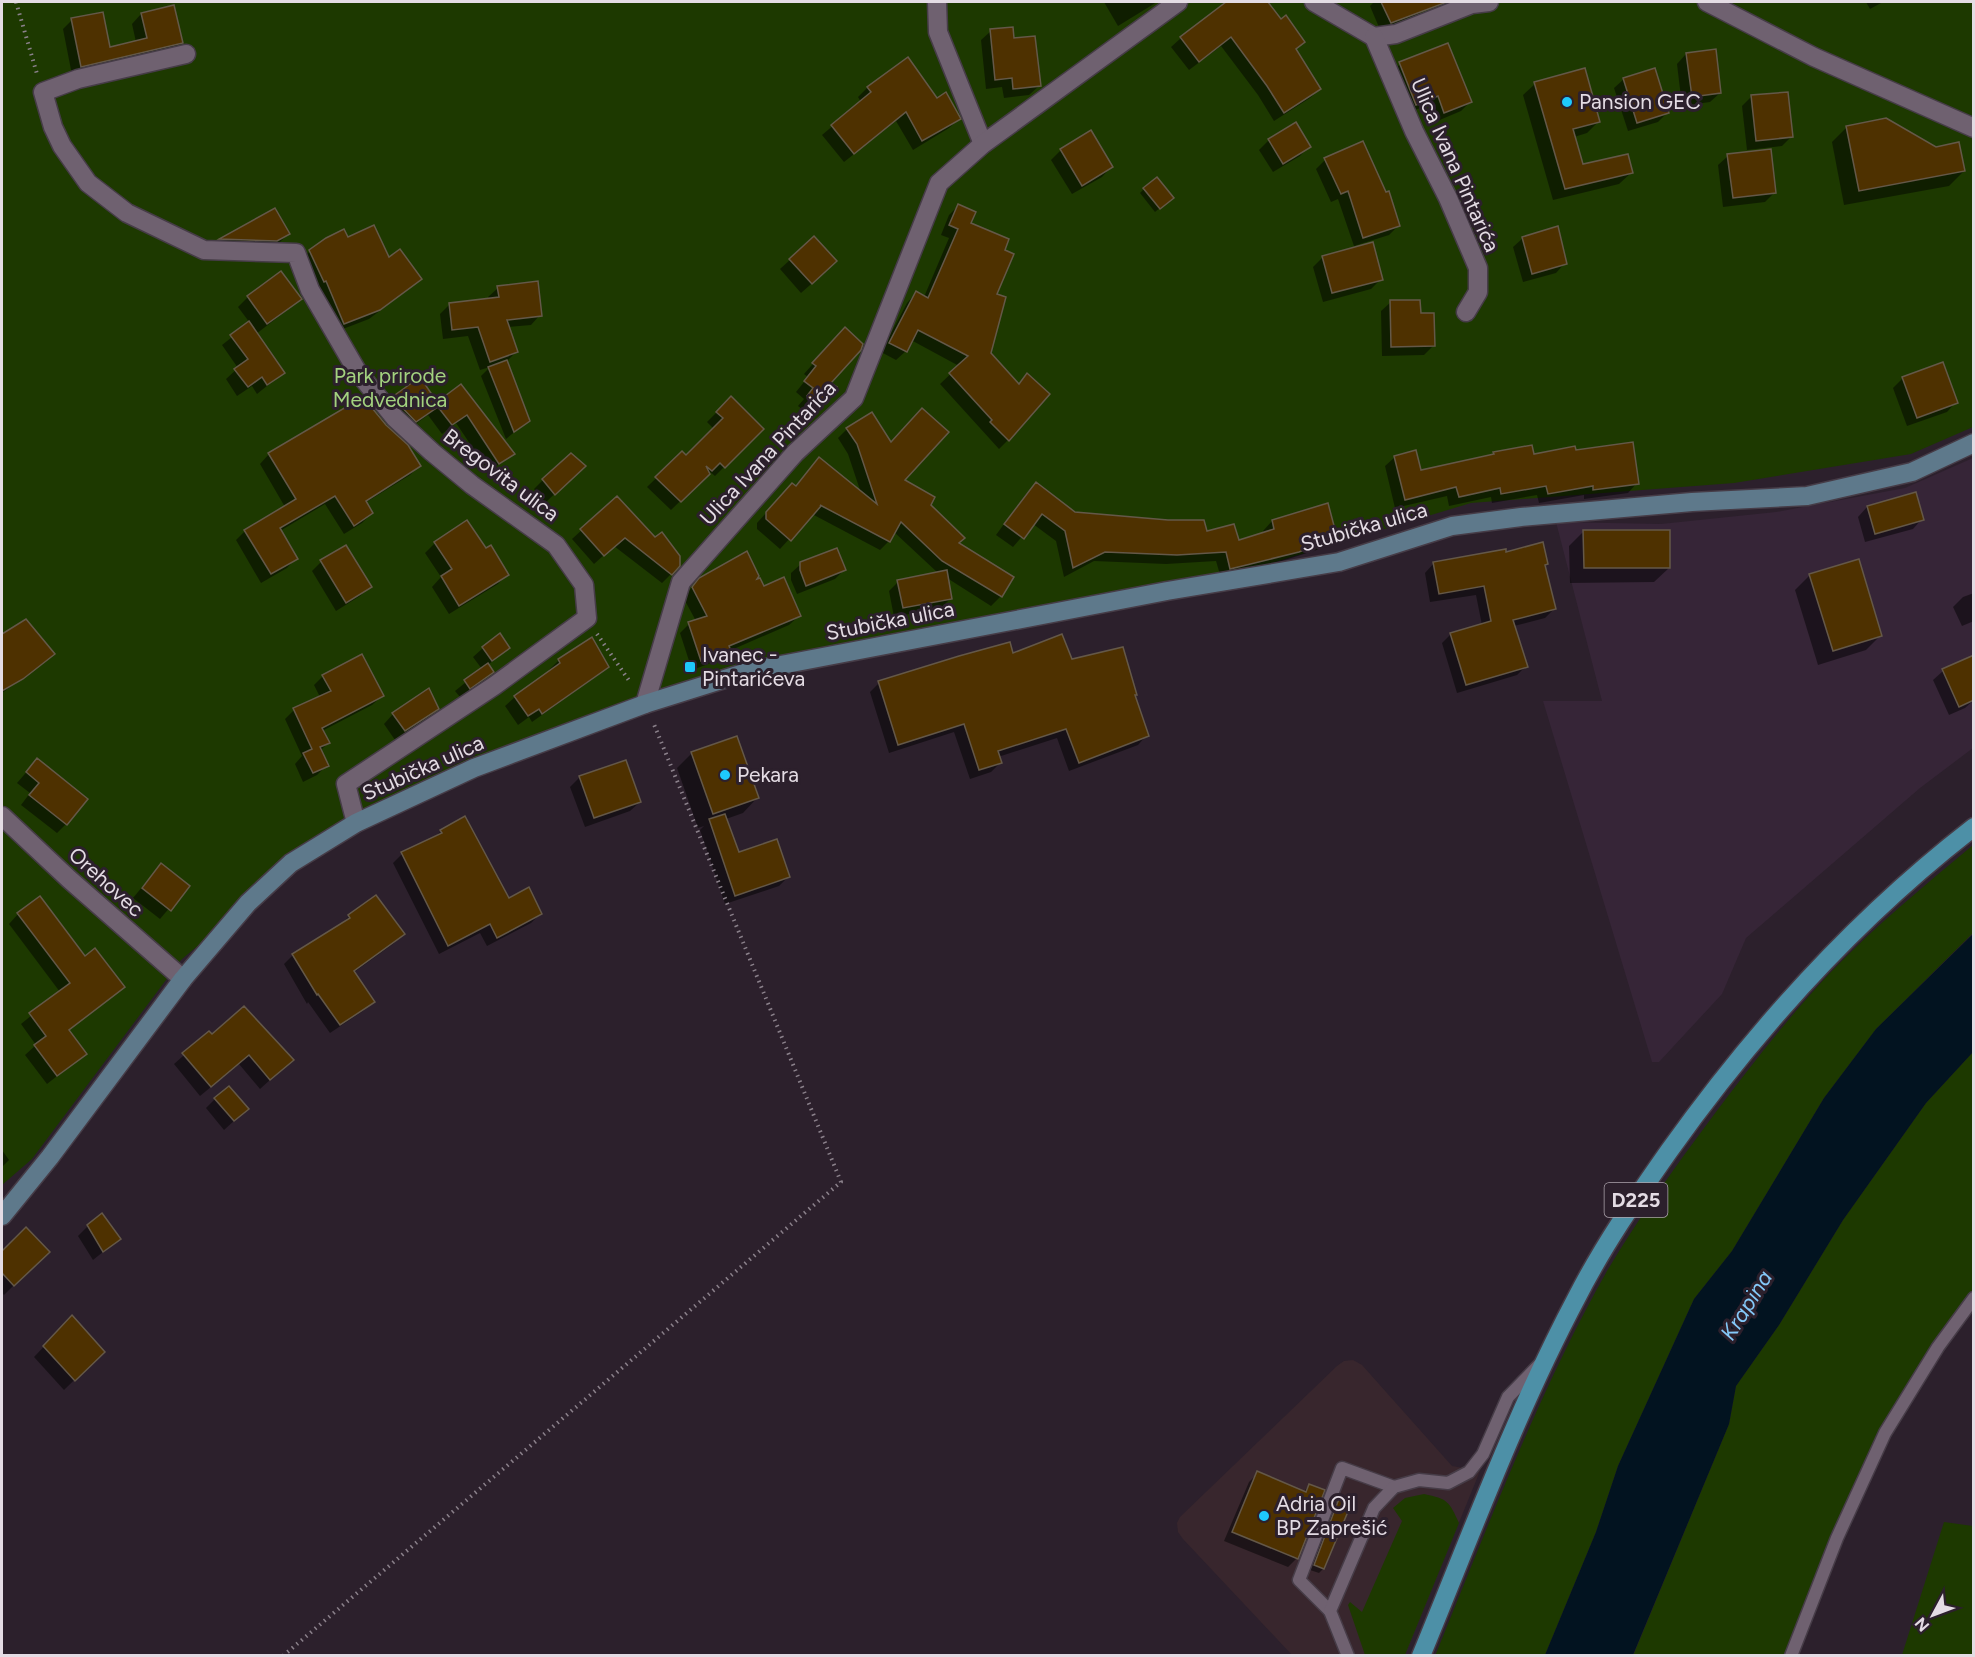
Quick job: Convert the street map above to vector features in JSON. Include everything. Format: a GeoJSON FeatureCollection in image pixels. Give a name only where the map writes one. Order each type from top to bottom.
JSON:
{"type":"FeatureCollection","features":[{"type":"Feature","properties":{"kind":"main road","name":"Stubička ulica"},"geometry":{"type":"LineString","coordinates":[[2,1216],[50,1157],[183,979],[248,903],[291,863],[356,823],[474,768],[645,704],[750,671],[1167,591],[1339,562],[1452,526],[1521,517],[1692,502],[1807,496],[1912,472],[1974,443]]}},
{"type":"Feature","properties":{"kind":"main road","name":"D225"},"geometry":{"type":"LineString","coordinates":[[1421,1656],[1546,1357],[1578,1294],[1643,1188],[1743,1052],[1788,999],[1857,928],[1930,861],[1974,827]]}},
{"type":"Feature","properties":{"kind":"street"},"geometry":{"type":"LineString","coordinates":[[937,2],[938,32],[983,144]]}},
{"type":"Feature","properties":{"kind":"street","name":"Ulica Ivana Pintarića"},"geometry":{"type":"LineString","coordinates":[[645,704],[681,582],[795,453],[854,398],[939,183],[983,144],[1178,2]]}},
{"type":"Feature","properties":{"kind":"street"},"geometry":{"type":"LineString","coordinates":[[1314,2],[1374,37],[1396,34],[1472,4],[1489,2]]}},
{"type":"Feature","properties":{"kind":"street"},"geometry":{"type":"LineString","coordinates":[[1707,2],[1814,57],[1974,128]]}},
{"type":"Feature","properties":{"kind":"street","name":"Ulica Ivana Pintarića"},"geometry":{"type":"LineString","coordinates":[[1374,37],[1478,268],[1478,292],[1466,312]]}},
{"type":"Feature","properties":{"kind":"street"},"geometry":{"type":"LineString","coordinates":[[43,92],[78,79],[186,54]]}},
{"type":"Feature","properties":{"kind":"street","name":"Bregovita ulica"},"geometry":{"type":"LineString","coordinates":[[43,92],[53,127],[62,146],[88,183],[128,213],[204,250],[296,253],[310,290],[357,371],[395,418],[432,452],[472,485],[556,544],[584,585],[587,618]]}},
{"type":"Feature","properties":{"kind":"street"},"geometry":{"type":"LineString","coordinates":[[356,823],[346,784],[494,686],[587,618]]}},
{"type":"Feature","properties":{"kind":"street","name":"Orehovec"},"geometry":{"type":"LineString","coordinates":[[2,816],[69,879],[183,979]]}},
{"type":"Feature","properties":{"kind":"lane"},"geometry":{"type":"LineString","coordinates":[[1791,1656],[1837,1538],[1885,1433],[1938,1347],[1974,1298]]}},
{"type":"Feature","properties":{"kind":"lane"},"geometry":{"type":"LineString","coordinates":[[1330,1611],[1374,1508],[1394,1487],[1419,1480],[1448,1483],[1469,1472],[1483,1454],[1508,1397],[1546,1357]]}},
{"type":"Feature","properties":{"kind":"lane"},"geometry":{"type":"LineString","coordinates":[[1348,1656],[1330,1611],[1299,1580],[1342,1468],[1394,1487]]}},
{"type":"Feature","properties":{"kind":"path"},"geometry":{"type":"LineString","coordinates":[[16,2],[43,92]]}},
{"type":"Feature","properties":{"kind":"path"},"geometry":{"type":"LineString","coordinates":[[283,1656],[841,1182],[645,704],[587,618]]}},
{"type":"Feature","properties":{"kind":"shaded area"},"geometry":{"type":"Polygon","coordinates":[[[1973,458],[1973,748],[1920,788],[1746,938],[1722,994],[1659,1062],[1652,1062],[1543,701],[1602,701],[1556,522],[1661,524],[1776,512],[1905,488],[1973,458]]]}},
{"type":"Feature","properties":{"kind":"shaded area"},"geometry":{"type":"Polygon","coordinates":[[[1353,1360],[1362,1365],[1452,1466],[1480,1471],[1405,1655],[1292,1655],[1183,1539],[1178,1532],[1177,1523],[1180,1517],[1337,1366],[1344,1361],[1353,1360]]]}},
{"type":"Feature","properties":{"kind":"green space","name":"Park prirode Medvednica"},"geometry":{"type":"Polygon","coordinates":[[[2,2],[1973,2],[1973,427],[1911,454],[1734,483],[1471,503],[1185,589],[791,663],[474,768],[281,875],[181,960],[32,1159],[2,1185],[2,2]]]}},
{"type":"Feature","properties":{"kind":"green space"},"geometry":{"type":"Polygon","coordinates":[[[1973,845],[1973,933],[1876,1029],[1824,1098],[1732,1251],[1694,1299],[1618,1466],[1596,1532],[1545,1655],[1435,1656],[1515,1460],[1558,1364],[1607,1271],[1644,1213],[1739,1082],[1813,991],[1881,923],[1973,845]]]}},
{"type":"Feature","properties":{"kind":"green space"},"geometry":{"type":"Polygon","coordinates":[[[1973,1052],[1973,1291],[1923,1360],[1846,1503],[1784,1655],[1633,1656],[1729,1424],[1736,1386],[1779,1325],[1843,1220],[1926,1103],[1973,1052]]]}},
{"type":"Feature","properties":{"kind":"green space"},"geometry":{"type":"Polygon","coordinates":[[[1424,1494],[1447,1502],[1459,1523],[1405,1655],[1365,1655],[1348,1605],[1350,1602],[1362,1612],[1402,1521],[1393,1508],[1405,1498],[1424,1494]]]}},
{"type":"Feature","properties":{"kind":"green space"},"geometry":{"type":"Polygon","coordinates":[[[1944,1522],[1973,1526],[1973,1655],[1902,1655],[1944,1522]]]}},
{"type":"Feature","properties":{"kind":"water","name":"Krapina"},"geometry":{"type":"Polygon","coordinates":[[[1973,934],[1973,1052],[1926,1103],[1843,1220],[1779,1325],[1736,1386],[1729,1424],[1633,1655],[1545,1655],[1596,1532],[1618,1466],[1694,1299],[1732,1251],[1824,1098],[1876,1029],[1973,934]]]}},
{"type":"Feature","properties":{"kind":"building"},"geometry":{"type":"Polygon","coordinates":[[[1226,2],[1268,2],[1281,19],[1286,15],[1305,42],[1296,49],[1321,89],[1284,113],[1231,37],[1199,62],[1180,37],[1226,2]]]}},
{"type":"Feature","properties":{"kind":"building"},"geometry":{"type":"Polygon","coordinates":[[[1381,2],[1447,2],[1391,23],[1381,2]]]}},
{"type":"Feature","properties":{"kind":"building"},"geometry":{"type":"Polygon","coordinates":[[[174,5],[183,43],[81,67],[71,18],[103,12],[110,47],[147,38],[141,13],[174,5]]]}},
{"type":"Feature","properties":{"kind":"building"},"geometry":{"type":"Polygon","coordinates":[[[1013,27],[1014,38],[1035,36],[1041,86],[1013,89],[1012,78],[995,80],[990,29],[1013,27]]]}},
{"type":"Feature","properties":{"kind":"building"},"geometry":{"type":"Polygon","coordinates":[[[1448,43],[1472,102],[1444,113],[1438,96],[1416,105],[1399,62],[1448,43]]]}},
{"type":"Feature","properties":{"kind":"building"},"geometry":{"type":"Polygon","coordinates":[[[1716,49],[1721,93],[1692,97],[1686,53],[1716,49]]]}},
{"type":"Feature","properties":{"kind":"building"},"geometry":{"type":"Polygon","coordinates":[[[908,57],[937,98],[946,92],[961,119],[922,141],[906,112],[854,154],[831,125],[871,92],[867,87],[908,57]]]}},
{"type":"Feature","properties":{"kind":"building"},"geometry":{"type":"Polygon","coordinates":[[[1585,68],[1600,122],[1573,129],[1583,164],[1628,154],[1633,173],[1565,189],[1534,82],[1585,68]]]}},
{"type":"Feature","properties":{"kind":"building"},"geometry":{"type":"Polygon","coordinates":[[[1655,68],[1669,113],[1637,123],[1623,78],[1655,68]]]}},
{"type":"Feature","properties":{"kind":"building"},"geometry":{"type":"Polygon","coordinates":[[[1788,92],[1793,137],[1756,141],[1751,95],[1788,92]]]}},
{"type":"Feature","properties":{"kind":"building"},"geometry":{"type":"Polygon","coordinates":[[[1886,118],[1936,147],[1959,142],[1965,171],[1859,191],[1846,126],[1886,118]]]}},
{"type":"Feature","properties":{"kind":"building"},"geometry":{"type":"Polygon","coordinates":[[[1296,122],[1311,147],[1283,164],[1268,139],[1296,122]]]}},
{"type":"Feature","properties":{"kind":"building"},"geometry":{"type":"Polygon","coordinates":[[[1091,130],[1113,167],[1082,186],[1060,149],[1091,130]]]}},
{"type":"Feature","properties":{"kind":"building"},"geometry":{"type":"Polygon","coordinates":[[[1363,141],[1386,192],[1389,191],[1400,226],[1363,238],[1348,191],[1341,194],[1324,158],[1363,141]]]}},
{"type":"Feature","properties":{"kind":"building"},"geometry":{"type":"Polygon","coordinates":[[[1771,149],[1776,193],[1733,198],[1727,154],[1771,149]]]}},
{"type":"Feature","properties":{"kind":"building"},"geometry":{"type":"Polygon","coordinates":[[[1157,177],[1174,198],[1160,209],[1143,188],[1157,177]]]}},
{"type":"Feature","properties":{"kind":"building"},"geometry":{"type":"Polygon","coordinates":[[[958,204],[976,212],[971,223],[1009,239],[1005,250],[1014,254],[997,294],[1006,297],[991,353],[1019,384],[1027,373],[1050,394],[1009,441],[949,373],[968,356],[918,330],[907,352],[889,343],[916,291],[928,298],[958,229],[949,225],[958,204]]]}},
{"type":"Feature","properties":{"kind":"building"},"geometry":{"type":"Polygon","coordinates":[[[275,208],[290,234],[277,241],[219,239],[275,208]]]}},
{"type":"Feature","properties":{"kind":"building"},"geometry":{"type":"Polygon","coordinates":[[[374,225],[389,257],[400,249],[422,279],[380,310],[344,324],[326,281],[324,282],[309,250],[344,229],[348,237],[374,225]]]}},
{"type":"Feature","properties":{"kind":"building"},"geometry":{"type":"Polygon","coordinates":[[[1558,226],[1567,264],[1532,274],[1522,237],[1558,226]]]}},
{"type":"Feature","properties":{"kind":"building"},"geometry":{"type":"Polygon","coordinates":[[[814,236],[837,261],[812,284],[789,259],[814,236]]]}},
{"type":"Feature","properties":{"kind":"building"},"geometry":{"type":"Polygon","coordinates":[[[1373,242],[1383,280],[1332,293],[1322,256],[1373,242]]]}},
{"type":"Feature","properties":{"kind":"building"},"geometry":{"type":"Polygon","coordinates":[[[281,271],[302,299],[267,324],[247,296],[281,271]]]}},
{"type":"Feature","properties":{"kind":"building"},"geometry":{"type":"Polygon","coordinates":[[[538,281],[542,316],[507,320],[518,352],[490,362],[478,327],[452,330],[449,303],[499,297],[497,286],[538,281]]]}},
{"type":"Feature","properties":{"kind":"building"},"geometry":{"type":"Polygon","coordinates":[[[1390,300],[1420,300],[1421,313],[1434,313],[1435,346],[1391,347],[1390,300]]]}},
{"type":"Feature","properties":{"kind":"building"},"geometry":{"type":"Polygon","coordinates":[[[249,321],[285,373],[267,385],[262,377],[248,387],[234,369],[248,359],[230,335],[249,321]]]}},
{"type":"Feature","properties":{"kind":"building"},"geometry":{"type":"Polygon","coordinates":[[[845,327],[863,344],[861,350],[831,383],[837,387],[821,408],[807,396],[813,388],[804,381],[816,366],[812,363],[845,327]]]}},
{"type":"Feature","properties":{"kind":"building"},"geometry":{"type":"Polygon","coordinates":[[[507,360],[530,421],[514,432],[488,367],[507,360]]]}},
{"type":"Feature","properties":{"kind":"building"},"geometry":{"type":"Polygon","coordinates":[[[1943,362],[1958,403],[1917,418],[1902,377],[1943,362]]]}},
{"type":"Feature","properties":{"kind":"building"},"geometry":{"type":"Polygon","coordinates":[[[420,377],[437,402],[461,384],[515,454],[499,464],[467,415],[452,425],[438,407],[416,422],[392,397],[420,377]]]}},
{"type":"Feature","properties":{"kind":"building"},"geometry":{"type":"Polygon","coordinates":[[[731,396],[764,429],[725,468],[720,463],[712,471],[706,466],[710,474],[681,502],[655,477],[682,451],[686,455],[723,418],[716,412],[731,396]]]}},
{"type":"Feature","properties":{"kind":"building"},"geometry":{"type":"Polygon","coordinates":[[[363,397],[386,425],[408,445],[421,466],[366,501],[373,513],[354,526],[335,496],[280,528],[298,559],[271,574],[244,530],[296,499],[268,453],[363,397]]]}},
{"type":"Feature","properties":{"kind":"building"},"geometry":{"type":"Polygon","coordinates":[[[922,408],[949,432],[905,480],[935,497],[931,505],[965,538],[959,543],[1014,577],[1002,597],[942,561],[901,522],[890,542],[820,505],[791,541],[766,519],[766,512],[792,483],[796,486],[819,457],[877,504],[857,444],[846,428],[872,412],[891,442],[922,408]]]}},
{"type":"Feature","properties":{"kind":"building"},"geometry":{"type":"Polygon","coordinates":[[[1633,442],[1639,484],[1593,490],[1593,486],[1548,494],[1546,486],[1501,494],[1500,488],[1459,497],[1456,487],[1405,500],[1394,456],[1416,450],[1421,470],[1532,445],[1534,454],[1575,446],[1576,450],[1633,442]]]}},
{"type":"Feature","properties":{"kind":"building"},"geometry":{"type":"Polygon","coordinates":[[[571,453],[586,466],[555,495],[542,479],[571,453]]]}},
{"type":"Feature","properties":{"kind":"building"},"geometry":{"type":"Polygon","coordinates":[[[1036,482],[1075,512],[1168,520],[1204,520],[1207,531],[1234,524],[1239,540],[1274,529],[1272,520],[1328,503],[1337,537],[1299,552],[1230,569],[1226,552],[1177,555],[1105,552],[1073,568],[1065,531],[1042,514],[1024,539],[1004,524],[1036,482]]]}},
{"type":"Feature","properties":{"kind":"building"},"geometry":{"type":"Polygon","coordinates":[[[1916,492],[1924,520],[1875,534],[1867,506],[1916,492]]]}},
{"type":"Feature","properties":{"kind":"building"},"geometry":{"type":"Polygon","coordinates":[[[617,496],[655,537],[662,532],[680,556],[680,566],[672,575],[625,538],[604,556],[580,529],[617,496]]]}},
{"type":"Feature","properties":{"kind":"building"},"geometry":{"type":"Polygon","coordinates":[[[467,520],[486,548],[491,545],[509,575],[459,606],[441,576],[452,569],[434,542],[467,520]]]}},
{"type":"Feature","properties":{"kind":"building"},"geometry":{"type":"Polygon","coordinates":[[[1583,530],[1670,530],[1670,568],[1584,568],[1583,530]]]}},
{"type":"Feature","properties":{"kind":"building"},"geometry":{"type":"Polygon","coordinates":[[[1543,542],[1548,564],[1545,565],[1556,609],[1513,620],[1528,667],[1466,685],[1450,633],[1491,621],[1484,586],[1439,594],[1433,562],[1506,549],[1506,552],[1543,542]]]}},
{"type":"Feature","properties":{"kind":"building"},"geometry":{"type":"Polygon","coordinates":[[[346,545],[372,587],[346,603],[320,560],[346,545]]]}},
{"type":"Feature","properties":{"kind":"building"},"geometry":{"type":"Polygon","coordinates":[[[837,548],[846,570],[806,586],[800,570],[800,562],[837,548]]]}},
{"type":"Feature","properties":{"kind":"building"},"geometry":{"type":"Polygon","coordinates":[[[747,551],[759,576],[757,579],[760,578],[764,586],[784,577],[801,616],[729,646],[731,651],[701,661],[688,622],[707,616],[692,587],[699,578],[747,551]]]}},
{"type":"Feature","properties":{"kind":"building"},"geometry":{"type":"Polygon","coordinates":[[[1859,559],[1882,636],[1833,651],[1809,574],[1859,559]]]}},
{"type":"Feature","properties":{"kind":"building"},"geometry":{"type":"Polygon","coordinates":[[[947,570],[952,599],[903,608],[897,580],[947,570]]]}},
{"type":"Feature","properties":{"kind":"building"},"geometry":{"type":"Polygon","coordinates":[[[26,619],[55,654],[23,679],[2,691],[2,634],[26,619]]]}},
{"type":"Feature","properties":{"kind":"building"},"geometry":{"type":"Polygon","coordinates":[[[500,633],[510,648],[492,661],[482,647],[500,633]]]}},
{"type":"Feature","properties":{"kind":"building"},"geometry":{"type":"Polygon","coordinates":[[[1062,634],[1072,659],[1123,647],[1137,695],[1135,695],[1149,736],[1079,763],[1066,729],[998,751],[1002,763],[979,770],[964,724],[898,745],[878,681],[1010,642],[1013,653],[1062,634]]]}},
{"type":"Feature","properties":{"kind":"building"},"geometry":{"type":"Polygon","coordinates":[[[592,637],[609,667],[542,714],[539,709],[528,716],[514,696],[560,663],[558,659],[592,637]]]}},
{"type":"Feature","properties":{"kind":"building"},"geometry":{"type":"Polygon","coordinates":[[[362,654],[384,696],[322,728],[330,743],[320,747],[329,766],[313,773],[303,753],[312,749],[293,708],[331,691],[322,675],[362,654]]]}},
{"type":"Feature","properties":{"kind":"building"},"geometry":{"type":"Polygon","coordinates":[[[1974,655],[1974,700],[1959,707],[1942,669],[1974,655]]]}},
{"type":"Feature","properties":{"kind":"building"},"geometry":{"type":"Polygon","coordinates":[[[488,663],[494,672],[470,689],[464,680],[488,663]]]}},
{"type":"Feature","properties":{"kind":"building"},"geometry":{"type":"Polygon","coordinates":[[[429,688],[439,709],[405,731],[392,713],[429,688]]]}},
{"type":"Feature","properties":{"kind":"building","name":"Pekara"},"geometry":{"type":"Polygon","coordinates":[[[737,736],[759,798],[713,814],[691,752],[737,736]]]}},
{"type":"Feature","properties":{"kind":"building"},"geometry":{"type":"Polygon","coordinates":[[[37,758],[88,799],[67,825],[29,795],[39,783],[26,772],[37,758]]]}},
{"type":"Feature","properties":{"kind":"building"},"geometry":{"type":"Polygon","coordinates":[[[626,760],[641,802],[594,818],[579,776],[626,760]]]}},
{"type":"Feature","properties":{"kind":"building"},"geometry":{"type":"Polygon","coordinates":[[[725,814],[739,852],[777,839],[790,877],[735,896],[709,819],[725,814]]]}},
{"type":"Feature","properties":{"kind":"building"},"geometry":{"type":"Polygon","coordinates":[[[465,816],[509,898],[529,887],[542,914],[497,938],[490,924],[448,946],[401,852],[442,833],[440,830],[465,816]]]}},
{"type":"Feature","properties":{"kind":"building"},"geometry":{"type":"Polygon","coordinates":[[[161,863],[190,886],[171,911],[142,888],[161,863]]]}},
{"type":"Feature","properties":{"kind":"building"},"geometry":{"type":"Polygon","coordinates":[[[376,895],[405,934],[354,971],[375,1002],[340,1025],[317,995],[292,954],[350,918],[348,915],[376,895]]]}},
{"type":"Feature","properties":{"kind":"building"},"geometry":{"type":"Polygon","coordinates":[[[40,896],[85,956],[95,948],[125,987],[69,1030],[87,1054],[57,1076],[34,1045],[46,1036],[29,1013],[70,983],[17,913],[40,896]]]}},
{"type":"Feature","properties":{"kind":"building"},"geometry":{"type":"Polygon","coordinates":[[[244,1006],[294,1060],[270,1080],[249,1055],[211,1087],[182,1053],[209,1031],[212,1034],[244,1006]]]}},
{"type":"Feature","properties":{"kind":"building"},"geometry":{"type":"Polygon","coordinates":[[[229,1086],[249,1109],[234,1121],[214,1098],[229,1086]]]}},
{"type":"Feature","properties":{"kind":"building"},"geometry":{"type":"Polygon","coordinates":[[[102,1213],[121,1239],[103,1252],[87,1225],[102,1213]]]}},
{"type":"Feature","properties":{"kind":"building"},"geometry":{"type":"Polygon","coordinates":[[[26,1227],[50,1252],[14,1286],[2,1273],[2,1251],[26,1227]]]}},
{"type":"Feature","properties":{"kind":"building"},"geometry":{"type":"Polygon","coordinates":[[[72,1315],[105,1352],[75,1381],[43,1346],[72,1315]]]}},
{"type":"Feature","properties":{"kind":"building","name":"Adria Oil BP Zaprešić"},"geometry":{"type":"Polygon","coordinates":[[[1257,1471],[1306,1492],[1309,1484],[1325,1490],[1298,1559],[1232,1532],[1257,1471]]]}},
{"type":"Feature","properties":{"kind":"building"},"geometry":{"type":"Polygon","coordinates":[[[1340,1496],[1352,1502],[1324,1569],[1314,1565],[1340,1496]]]}},
{"type":"Feature","properties":{"kind":"place","name":"Pansion GEC"},"geometry":{"type":"Point","coordinates":[1567,102]}},
{"type":"Feature","properties":{"kind":"place","name":"Ivanec - Pintarićeva"},"geometry":{"type":"Point","coordinates":[690,667]}},
{"type":"Feature","properties":{"kind":"place","name":"Pekara"},"geometry":{"type":"Point","coordinates":[725,775]}},
{"type":"Feature","properties":{"kind":"place","name":"Adria Oil BP Zaprešić"},"geometry":{"type":"Point","coordinates":[1264,1516]}}]}
